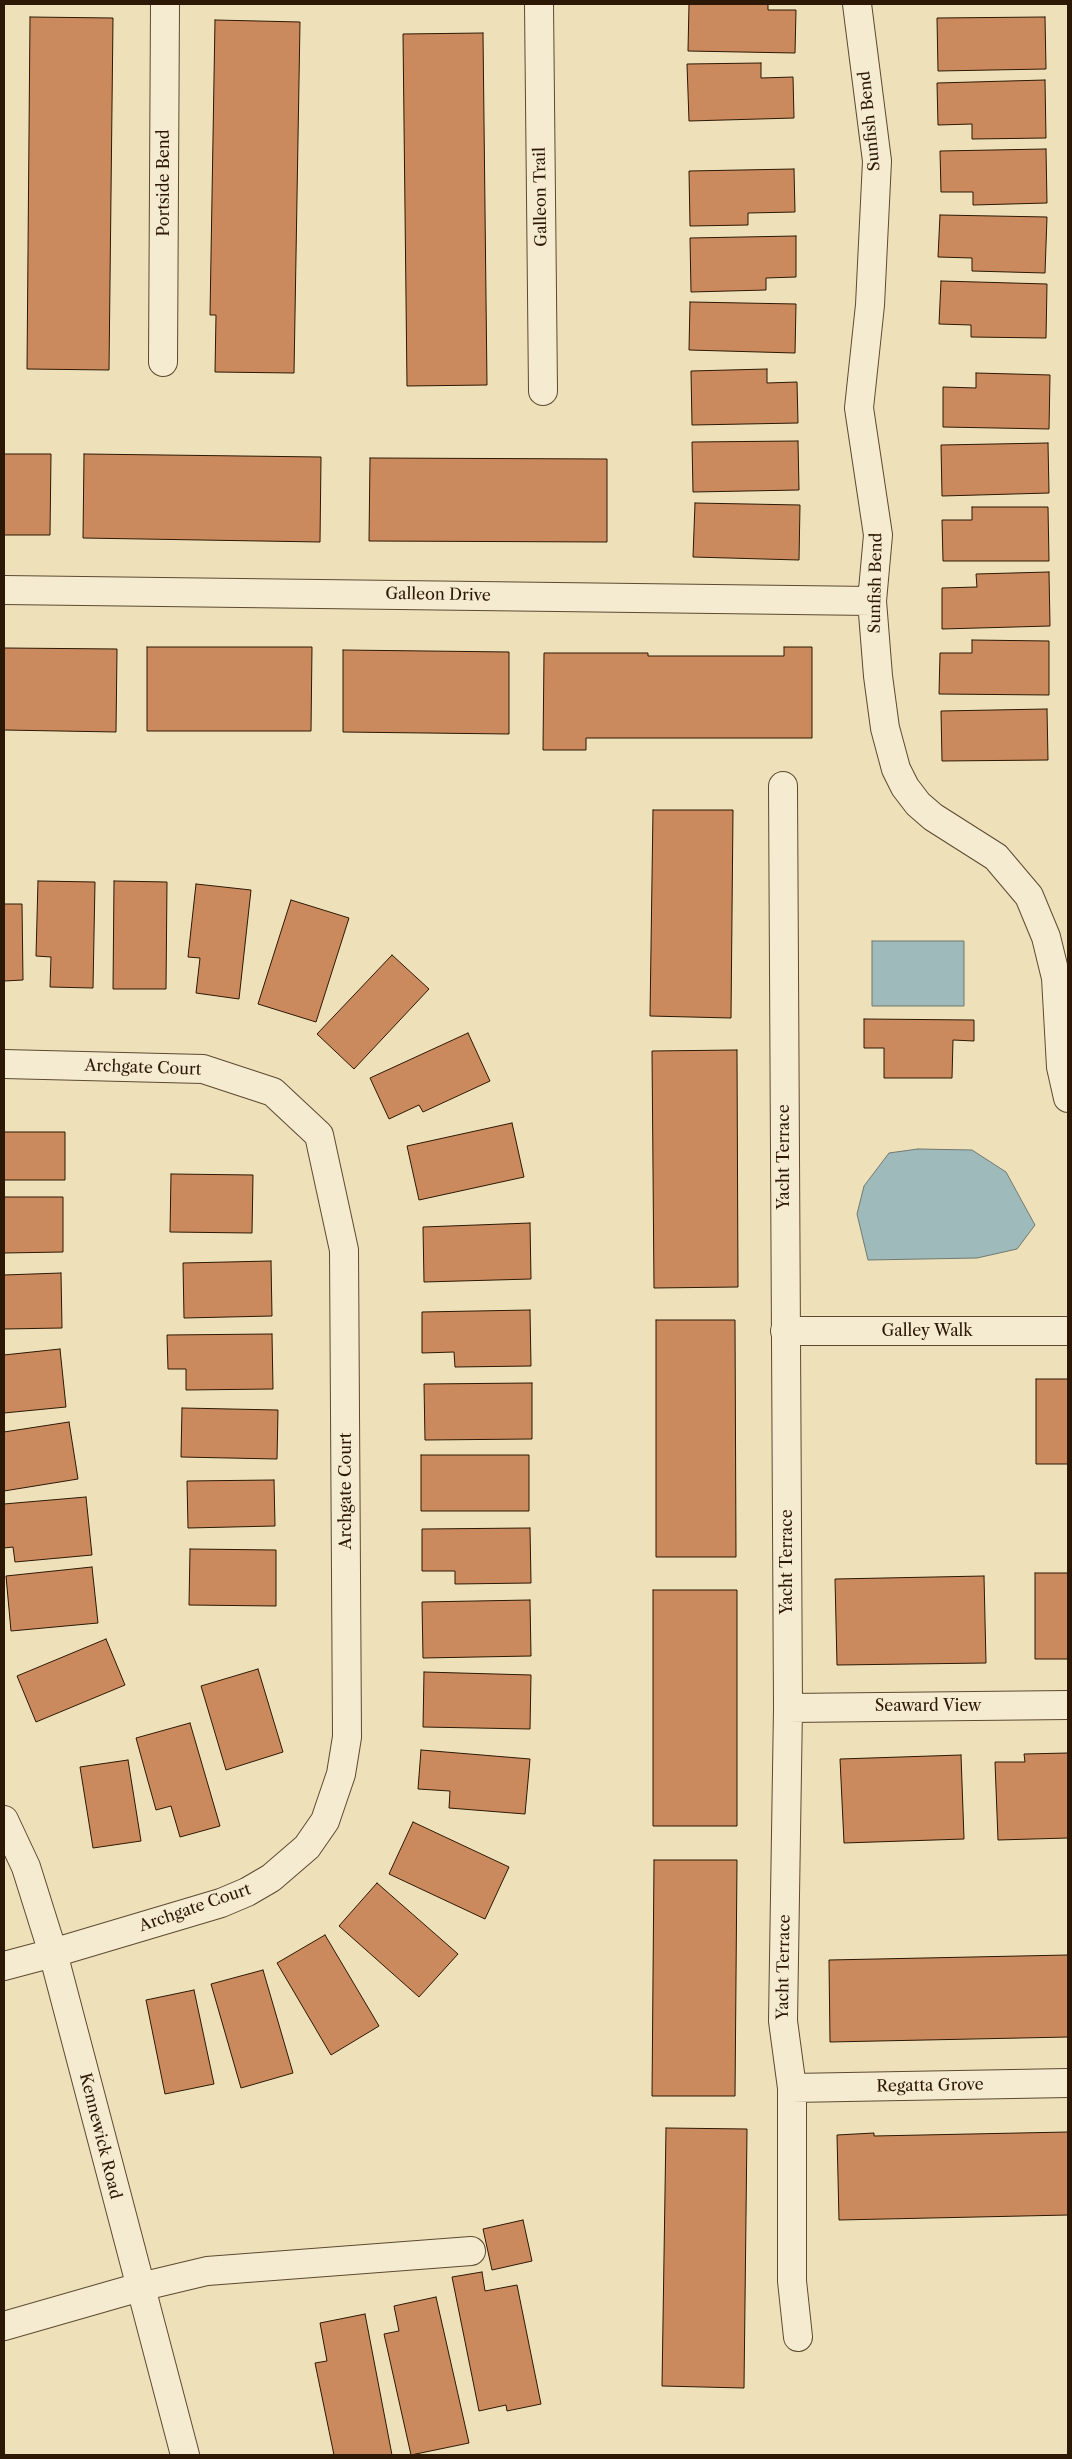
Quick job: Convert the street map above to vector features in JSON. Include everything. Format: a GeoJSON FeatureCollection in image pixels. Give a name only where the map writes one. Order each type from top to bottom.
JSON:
{"type":"FeatureCollection","features":[{"type":"Feature","properties":{"kind":"street","name":"Portside Bend"},"geometry":{"type":"LineString","coordinates":[[162,362],[165,4]]}},
{"type":"Feature","properties":{"kind":"street","name":"Galleon Trail"},"geometry":{"type":"LineString","coordinates":[[539,4],[543,390]]}},
{"type":"Feature","properties":{"kind":"street","name":"Sunfish Bend"},"geometry":{"type":"LineString","coordinates":[[857,4],[877,161],[870,305],[860,408],[878,535],[872,601],[878,676],[888,742],[896,769],[905,787],[918,804],[933,817],[996,857],[1020,882],[1029,896],[1046,937],[1056,978],[1061,1067],[1068,1098]]}},
{"type":"Feature","properties":{"kind":"street","name":"Galleon Drive"},"geometry":{"type":"LineString","coordinates":[[4,590],[872,601]]}},
{"type":"Feature","properties":{"kind":"street","name":"Yacht Terrace"},"geometry":{"type":"LineString","coordinates":[[783,786],[788,1708],[783,2020],[792,2088],[792,2282],[798,2337]]}},
{"type":"Feature","properties":{"kind":"street","name":"Archgate Court"},"geometry":{"type":"LineString","coordinates":[[4,1064],[203,1068],[273,1092],[319,1135],[344,1250],[347,1737],[341,1774],[325,1821],[307,1847],[284,1869],[247,1892],[212,1906],[4,1966]]}},
{"type":"Feature","properties":{"kind":"street","name":"Galley Walk"},"geometry":{"type":"LineString","coordinates":[[785,1331],[1068,1331]]}},
{"type":"Feature","properties":{"kind":"street","name":"Seaward View"},"geometry":{"type":"LineString","coordinates":[[788,1708],[1068,1705]]}},
{"type":"Feature","properties":{"kind":"street","name":"Kennewick Road"},"geometry":{"type":"LineString","coordinates":[[4,1820],[26,1867],[54,1953],[184,2455]]}},
{"type":"Feature","properties":{"kind":"street","name":"Regatta Grove"},"geometry":{"type":"LineString","coordinates":[[792,2088],[1068,2083]]}},
{"type":"Feature","properties":{"kind":"street"},"geometry":{"type":"LineString","coordinates":[[4,2326],[140,2287],[207,2271],[471,2251]]}},
{"type":"Feature","properties":{"kind":"water"},"geometry":{"type":"Polygon","coordinates":[[[872,941],[964,941],[964,1006],[872,1006],[872,941]]]}},
{"type":"Feature","properties":{"kind":"water"},"geometry":{"type":"Polygon","coordinates":[[[918,1149],[972,1150],[1006,1172],[1035,1225],[1017,1249],[977,1258],[868,1260],[857,1214],[864,1186],[889,1153],[918,1149]]]}},
{"type":"Feature","properties":{"kind":"building"},"geometry":{"type":"Polygon","coordinates":[[[689,4],[768,4],[768,10],[796,10],[795,53],[688,51],[689,4]]]}},
{"type":"Feature","properties":{"kind":"building"},"geometry":{"type":"Polygon","coordinates":[[[30,17],[113,18],[109,370],[27,369],[30,17]]]}},
{"type":"Feature","properties":{"kind":"building"},"geometry":{"type":"Polygon","coordinates":[[[1045,17],[1046,69],[938,71],[937,18],[1045,17]]]}},
{"type":"Feature","properties":{"kind":"building"},"geometry":{"type":"Polygon","coordinates":[[[215,20],[300,22],[294,373],[215,372],[216,315],[210,315],[215,20]]]}},
{"type":"Feature","properties":{"kind":"building"},"geometry":{"type":"Polygon","coordinates":[[[483,33],[487,385],[407,386],[403,34],[483,33]]]}},
{"type":"Feature","properties":{"kind":"building"},"geometry":{"type":"Polygon","coordinates":[[[761,63],[761,78],[793,77],[794,118],[689,121],[687,64],[761,63]]]}},
{"type":"Feature","properties":{"kind":"building"},"geometry":{"type":"Polygon","coordinates":[[[1045,80],[1046,138],[972,139],[972,124],[938,125],[937,83],[1045,80]]]}},
{"type":"Feature","properties":{"kind":"building"},"geometry":{"type":"Polygon","coordinates":[[[1046,149],[1047,203],[973,205],[973,192],[941,192],[940,151],[1046,149]]]}},
{"type":"Feature","properties":{"kind":"building"},"geometry":{"type":"Polygon","coordinates":[[[794,169],[795,212],[748,213],[748,225],[690,226],[689,171],[794,169]]]}},
{"type":"Feature","properties":{"kind":"building"},"geometry":{"type":"Polygon","coordinates":[[[940,215],[1047,217],[1045,273],[972,271],[972,258],[938,257],[940,215]]]}},
{"type":"Feature","properties":{"kind":"building"},"geometry":{"type":"Polygon","coordinates":[[[796,236],[796,277],[766,278],[766,290],[691,292],[690,238],[796,236]]]}},
{"type":"Feature","properties":{"kind":"building"},"geometry":{"type":"Polygon","coordinates":[[[941,281],[1047,284],[1046,338],[971,337],[971,325],[939,324],[941,281]]]}},
{"type":"Feature","properties":{"kind":"building"},"geometry":{"type":"Polygon","coordinates":[[[690,302],[796,304],[795,353],[689,350],[690,302]]]}},
{"type":"Feature","properties":{"kind":"building"},"geometry":{"type":"Polygon","coordinates":[[[767,369],[767,383],[797,382],[798,423],[692,425],[691,371],[767,369]]]}},
{"type":"Feature","properties":{"kind":"building"},"geometry":{"type":"Polygon","coordinates":[[[976,373],[1050,375],[1049,429],[943,427],[943,387],[976,388],[976,373]]]}},
{"type":"Feature","properties":{"kind":"building"},"geometry":{"type":"Polygon","coordinates":[[[798,441],[799,490],[693,492],[692,442],[798,441]]]}},
{"type":"Feature","properties":{"kind":"building"},"geometry":{"type":"Polygon","coordinates":[[[1048,443],[1049,493],[942,496],[941,445],[1048,443]]]}},
{"type":"Feature","properties":{"kind":"building"},"geometry":{"type":"Polygon","coordinates":[[[4,454],[51,454],[50,535],[4,535],[4,454]]]}},
{"type":"Feature","properties":{"kind":"building"},"geometry":{"type":"Polygon","coordinates":[[[84,454],[321,457],[320,542],[83,538],[84,454]]]}},
{"type":"Feature","properties":{"kind":"building"},"geometry":{"type":"Polygon","coordinates":[[[370,458],[607,459],[607,542],[369,541],[370,458]]]}},
{"type":"Feature","properties":{"kind":"building"},"geometry":{"type":"Polygon","coordinates":[[[695,503],[800,505],[799,560],[693,557],[695,503]]]}},
{"type":"Feature","properties":{"kind":"building"},"geometry":{"type":"Polygon","coordinates":[[[972,507],[1048,507],[1049,561],[943,561],[942,520],[972,520],[972,507]]]}},
{"type":"Feature","properties":{"kind":"building"},"geometry":{"type":"Polygon","coordinates":[[[1049,572],[1050,626],[942,629],[942,588],[977,587],[976,574],[1049,572]]]}},
{"type":"Feature","properties":{"kind":"building"},"geometry":{"type":"Polygon","coordinates":[[[972,640],[1049,641],[1049,695],[939,694],[940,653],[972,653],[972,640]]]}},
{"type":"Feature","properties":{"kind":"building"},"geometry":{"type":"Polygon","coordinates":[[[147,647],[312,647],[311,731],[147,731],[147,647]]]}},
{"type":"Feature","properties":{"kind":"building"},"geometry":{"type":"Polygon","coordinates":[[[784,647],[812,647],[812,738],[586,738],[586,750],[543,750],[544,653],[648,653],[648,656],[784,656],[784,647]]]}},
{"type":"Feature","properties":{"kind":"building"},"geometry":{"type":"Polygon","coordinates":[[[4,648],[117,649],[116,732],[4,730],[4,648]]]}},
{"type":"Feature","properties":{"kind":"building"},"geometry":{"type":"Polygon","coordinates":[[[343,650],[509,652],[509,734],[343,732],[343,650]]]}},
{"type":"Feature","properties":{"kind":"building"},"geometry":{"type":"Polygon","coordinates":[[[1047,709],[1048,760],[942,761],[941,711],[1047,709]]]}},
{"type":"Feature","properties":{"kind":"building"},"geometry":{"type":"Polygon","coordinates":[[[653,810],[733,810],[731,1018],[650,1016],[653,810]]]}},
{"type":"Feature","properties":{"kind":"building"},"geometry":{"type":"Polygon","coordinates":[[[38,881],[95,882],[93,988],[50,987],[51,957],[36,956],[38,881]]]}},
{"type":"Feature","properties":{"kind":"building"},"geometry":{"type":"Polygon","coordinates":[[[114,881],[167,882],[166,989],[113,989],[114,881]]]}},
{"type":"Feature","properties":{"kind":"building"},"geometry":{"type":"Polygon","coordinates":[[[196,884],[251,890],[239,999],[196,993],[200,958],[188,957],[196,884]]]}},
{"type":"Feature","properties":{"kind":"building"},"geometry":{"type":"Polygon","coordinates":[[[291,900],[349,918],[316,1022],[258,1004],[291,900]]]}},
{"type":"Feature","properties":{"kind":"building"},"geometry":{"type":"Polygon","coordinates":[[[4,904],[22,904],[23,980],[4,981],[4,904]]]}},
{"type":"Feature","properties":{"kind":"building"},"geometry":{"type":"Polygon","coordinates":[[[392,955],[429,989],[354,1069],[317,1034],[392,955]]]}},
{"type":"Feature","properties":{"kind":"building"},"geometry":{"type":"Polygon","coordinates":[[[864,1019],[974,1020],[974,1041],[953,1040],[952,1078],[884,1078],[884,1048],[864,1048],[864,1019]]]}},
{"type":"Feature","properties":{"kind":"building"},"geometry":{"type":"Polygon","coordinates":[[[468,1033],[490,1081],[423,1112],[419,1105],[389,1119],[370,1078],[468,1033]]]}},
{"type":"Feature","properties":{"kind":"building"},"geometry":{"type":"Polygon","coordinates":[[[737,1050],[738,1287],[654,1288],[652,1051],[737,1050]]]}},
{"type":"Feature","properties":{"kind":"building"},"geometry":{"type":"Polygon","coordinates":[[[512,1123],[524,1177],[419,1200],[407,1146],[512,1123]]]}},
{"type":"Feature","properties":{"kind":"building"},"geometry":{"type":"Polygon","coordinates":[[[4,1132],[65,1132],[65,1180],[4,1180],[4,1132]]]}},
{"type":"Feature","properties":{"kind":"building"},"geometry":{"type":"Polygon","coordinates":[[[171,1174],[253,1175],[252,1233],[170,1232],[171,1174]]]}},
{"type":"Feature","properties":{"kind":"building"},"geometry":{"type":"Polygon","coordinates":[[[4,1197],[63,1197],[63,1252],[4,1253],[4,1197]]]}},
{"type":"Feature","properties":{"kind":"building"},"geometry":{"type":"Polygon","coordinates":[[[530,1223],[531,1279],[424,1282],[423,1227],[530,1223]]]}},
{"type":"Feature","properties":{"kind":"building"},"geometry":{"type":"Polygon","coordinates":[[[271,1261],[272,1316],[184,1318],[183,1263],[271,1261]]]}},
{"type":"Feature","properties":{"kind":"building"},"geometry":{"type":"Polygon","coordinates":[[[61,1273],[62,1328],[4,1329],[4,1275],[61,1273]]]}},
{"type":"Feature","properties":{"kind":"building"},"geometry":{"type":"Polygon","coordinates":[[[530,1310],[531,1366],[455,1367],[454,1352],[422,1353],[422,1312],[530,1310]]]}},
{"type":"Feature","properties":{"kind":"building"},"geometry":{"type":"Polygon","coordinates":[[[656,1320],[735,1320],[736,1557],[656,1557],[656,1320]]]}},
{"type":"Feature","properties":{"kind":"building"},"geometry":{"type":"Polygon","coordinates":[[[272,1334],[273,1389],[186,1390],[186,1369],[168,1369],[167,1335],[272,1334]]]}},
{"type":"Feature","properties":{"kind":"building"},"geometry":{"type":"Polygon","coordinates":[[[60,1349],[66,1407],[4,1413],[4,1355],[60,1349]]]}},
{"type":"Feature","properties":{"kind":"building"},"geometry":{"type":"Polygon","coordinates":[[[1036,1379],[1068,1379],[1068,1464],[1036,1464],[1036,1379]]]}},
{"type":"Feature","properties":{"kind":"building"},"geometry":{"type":"Polygon","coordinates":[[[532,1383],[532,1439],[425,1440],[424,1384],[532,1383]]]}},
{"type":"Feature","properties":{"kind":"building"},"geometry":{"type":"Polygon","coordinates":[[[182,1408],[278,1410],[277,1459],[181,1457],[182,1408]]]}},
{"type":"Feature","properties":{"kind":"building"},"geometry":{"type":"Polygon","coordinates":[[[69,1422],[78,1479],[4,1491],[4,1432],[69,1422]]]}},
{"type":"Feature","properties":{"kind":"building"},"geometry":{"type":"Polygon","coordinates":[[[421,1455],[529,1455],[529,1511],[421,1511],[421,1455]]]}},
{"type":"Feature","properties":{"kind":"building"},"geometry":{"type":"Polygon","coordinates":[[[274,1480],[275,1526],[188,1528],[187,1481],[274,1480]]]}},
{"type":"Feature","properties":{"kind":"building"},"geometry":{"type":"Polygon","coordinates":[[[86,1497],[92,1555],[15,1562],[13,1547],[4,1548],[4,1504],[86,1497]]]}},
{"type":"Feature","properties":{"kind":"building"},"geometry":{"type":"Polygon","coordinates":[[[530,1528],[531,1583],[455,1584],[455,1571],[422,1571],[422,1529],[530,1528]]]}},
{"type":"Feature","properties":{"kind":"building"},"geometry":{"type":"Polygon","coordinates":[[[190,1549],[276,1550],[276,1606],[189,1605],[190,1549]]]}},
{"type":"Feature","properties":{"kind":"building"},"geometry":{"type":"Polygon","coordinates":[[[92,1567],[98,1623],[11,1631],[6,1576],[92,1567]]]}},
{"type":"Feature","properties":{"kind":"building"},"geometry":{"type":"Polygon","coordinates":[[[1035,1573],[1068,1573],[1068,1659],[1035,1659],[1035,1573]]]}},
{"type":"Feature","properties":{"kind":"building"},"geometry":{"type":"Polygon","coordinates":[[[984,1576],[986,1663],[837,1665],[835,1579],[984,1576]]]}},
{"type":"Feature","properties":{"kind":"building"},"geometry":{"type":"Polygon","coordinates":[[[653,1590],[737,1590],[737,1826],[653,1826],[653,1590]]]}},
{"type":"Feature","properties":{"kind":"building"},"geometry":{"type":"Polygon","coordinates":[[[530,1600],[531,1656],[423,1658],[422,1602],[530,1600]]]}},
{"type":"Feature","properties":{"kind":"building"},"geometry":{"type":"Polygon","coordinates":[[[106,1639],[125,1685],[36,1722],[17,1676],[106,1639]]]}},
{"type":"Feature","properties":{"kind":"building"},"geometry":{"type":"Polygon","coordinates":[[[258,1669],[283,1752],[226,1770],[201,1686],[258,1669]]]}},
{"type":"Feature","properties":{"kind":"building"},"geometry":{"type":"Polygon","coordinates":[[[424,1672],[531,1675],[530,1729],[423,1727],[424,1672]]]}},
{"type":"Feature","properties":{"kind":"building"},"geometry":{"type":"Polygon","coordinates":[[[190,1723],[220,1826],[180,1837],[171,1806],[156,1810],[136,1738],[190,1723]]]}},
{"type":"Feature","properties":{"kind":"building"},"geometry":{"type":"Polygon","coordinates":[[[421,1750],[530,1759],[525,1814],[449,1808],[450,1791],[418,1789],[421,1750]]]}},
{"type":"Feature","properties":{"kind":"building"},"geometry":{"type":"Polygon","coordinates":[[[1068,1753],[1068,1838],[998,1840],[995,1762],[1025,1762],[1024,1754],[1068,1753]]]}},
{"type":"Feature","properties":{"kind":"building"},"geometry":{"type":"Polygon","coordinates":[[[961,1755],[964,1839],[844,1843],[840,1759],[961,1755]]]}},
{"type":"Feature","properties":{"kind":"building"},"geometry":{"type":"Polygon","coordinates":[[[128,1760],[141,1841],[93,1848],[80,1767],[128,1760]]]}},
{"type":"Feature","properties":{"kind":"building"},"geometry":{"type":"Polygon","coordinates":[[[413,1822],[509,1867],[485,1919],[389,1874],[413,1822]]]}},
{"type":"Feature","properties":{"kind":"building"},"geometry":{"type":"Polygon","coordinates":[[[654,1860],[737,1860],[735,2096],[652,2096],[654,1860]]]}},
{"type":"Feature","properties":{"kind":"building"},"geometry":{"type":"Polygon","coordinates":[[[377,1883],[458,1954],[419,1997],[339,1926],[377,1883]]]}},
{"type":"Feature","properties":{"kind":"building"},"geometry":{"type":"Polygon","coordinates":[[[325,1935],[379,2026],[331,2055],[277,1963],[325,1935]]]}},
{"type":"Feature","properties":{"kind":"building"},"geometry":{"type":"Polygon","coordinates":[[[1068,1955],[1068,2037],[830,2042],[829,1960],[1068,1955]]]}},
{"type":"Feature","properties":{"kind":"building"},"geometry":{"type":"Polygon","coordinates":[[[263,1970],[293,2073],[241,2088],[211,1984],[263,1970]]]}},
{"type":"Feature","properties":{"kind":"building"},"geometry":{"type":"Polygon","coordinates":[[[194,1990],[214,2084],[165,2094],[146,2000],[194,1990]]]}},
{"type":"Feature","properties":{"kind":"building"},"geometry":{"type":"Polygon","coordinates":[[[666,2128],[747,2129],[744,2388],[662,2386],[666,2128]]]}},
{"type":"Feature","properties":{"kind":"building"},"geometry":{"type":"Polygon","coordinates":[[[1068,2132],[1068,2215],[839,2220],[837,2135],[874,2133],[874,2136],[1068,2132]]]}},
{"type":"Feature","properties":{"kind":"building"},"geometry":{"type":"Polygon","coordinates":[[[523,2220],[532,2261],[492,2270],[483,2229],[523,2220]]]}},
{"type":"Feature","properties":{"kind":"building"},"geometry":{"type":"Polygon","coordinates":[[[482,2272],[485,2291],[517,2285],[541,2404],[507,2411],[506,2405],[479,2411],[452,2277],[482,2272]]]}},
{"type":"Feature","properties":{"kind":"building"},"geometry":{"type":"Polygon","coordinates":[[[436,2297],[469,2443],[411,2455],[384,2334],[399,2331],[394,2306],[436,2297]]]}},
{"type":"Feature","properties":{"kind":"building"},"geometry":{"type":"Polygon","coordinates":[[[365,2314],[392,2455],[334,2455],[315,2363],[327,2361],[320,2323],[365,2314]]]}}]}
